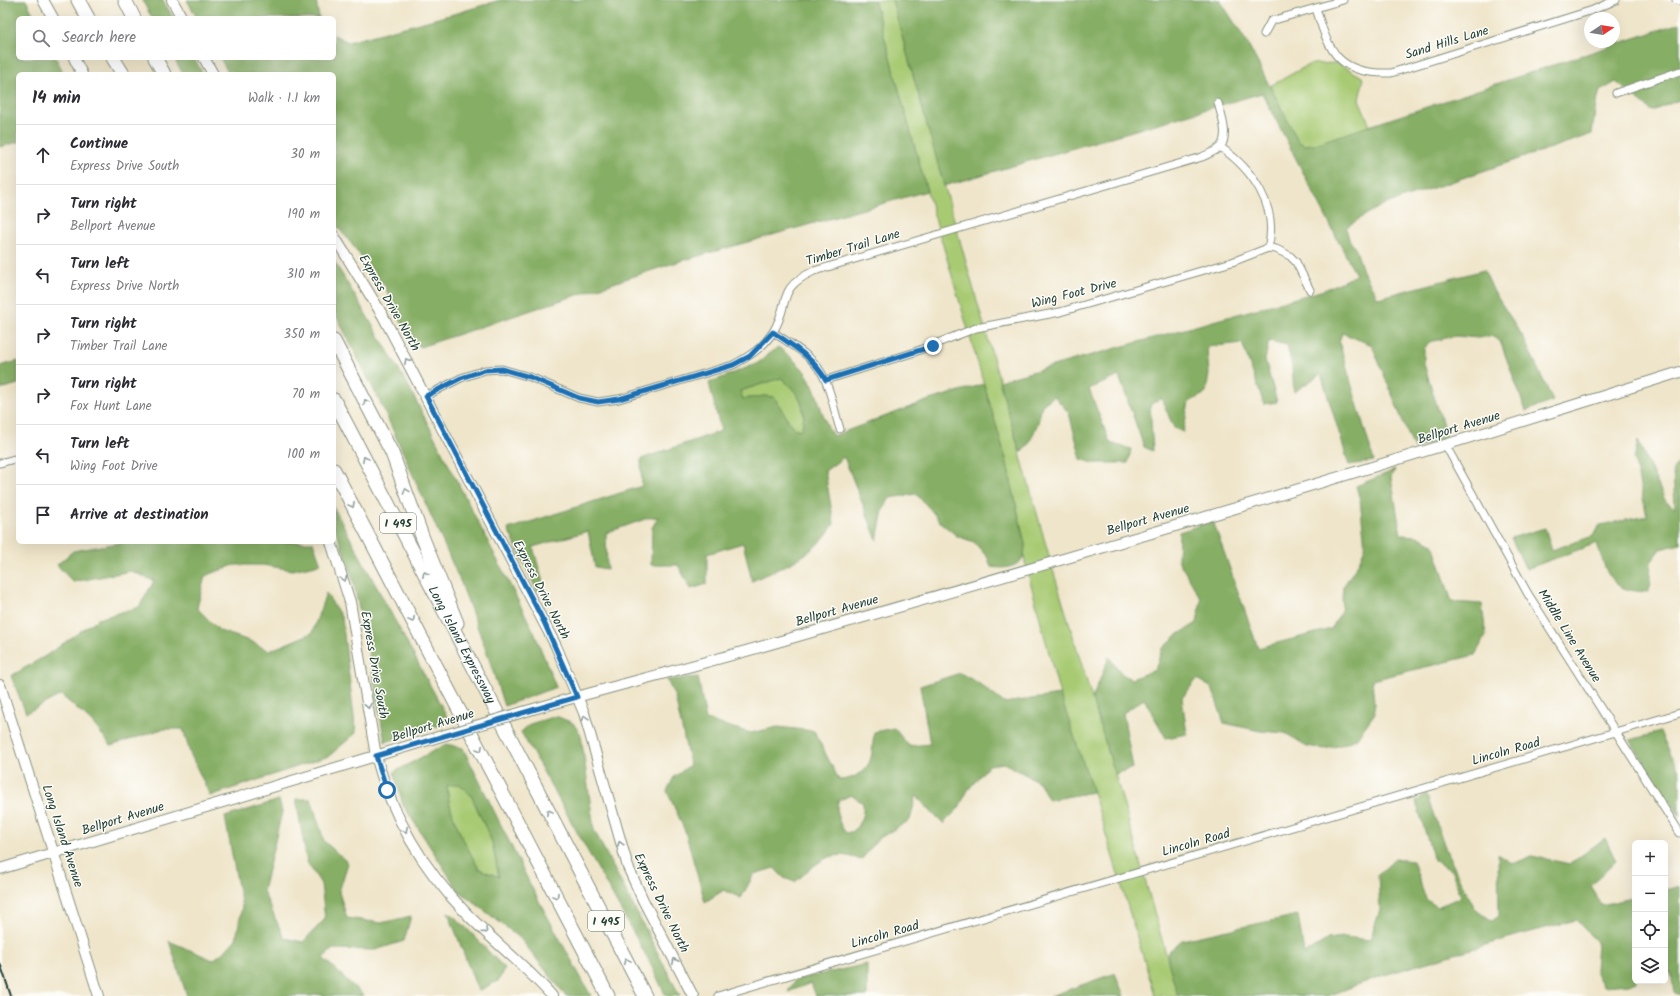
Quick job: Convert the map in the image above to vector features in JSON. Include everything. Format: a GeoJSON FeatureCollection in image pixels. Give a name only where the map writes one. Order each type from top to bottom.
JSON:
{"type":"FeatureCollection","features":[{"type":"Feature","properties":{"kind":"highway"},"geometry":{"type":"LineString","coordinates":[[78,0],[87,16]]}},
{"type":"Feature","properties":{"kind":"highway"},"geometry":{"type":"LineString","coordinates":[[88,0],[96,16]]}},
{"type":"Feature","properties":{"kind":"highway"},"geometry":{"type":"LineString","coordinates":[[125,0],[133,16]]}},
{"type":"Feature","properties":{"kind":"highway"},"geometry":{"type":"LineString","coordinates":[[114,60],[123,72]]}},
{"type":"Feature","properties":{"kind":"highway"},"geometry":{"type":"LineString","coordinates":[[119,60],[126,72]]}},
{"type":"Feature","properties":{"kind":"highway"},"geometry":{"type":"LineString","coordinates":[[156,60],[163,72]]}},
{"type":"Feature","properties":{"kind":"highway"},"geometry":{"type":"LineString","coordinates":[[336,345],[392,453],[422,536],[456,616],[462,646]]}},
{"type":"Feature","properties":{"kind":"highway","name":"Long Island Expressway"},"geometry":{"type":"LineString","coordinates":[[336,404],[645,996]]}},
{"type":"Feature","properties":{"kind":"highway","name":"I 495"},"geometry":{"type":"LineString","coordinates":[[336,474],[608,996]]}},
{"type":"Feature","properties":{"kind":"main road"},"geometry":{"type":"LineString","coordinates":[[43,0],[52,16]]}},
{"type":"Feature","properties":{"kind":"main road"},"geometry":{"type":"LineString","coordinates":[[172,0],[181,16]]}},
{"type":"Feature","properties":{"kind":"main road"},"geometry":{"type":"LineString","coordinates":[[75,60],[81,72]]}},
{"type":"Feature","properties":{"kind":"main road"},"geometry":{"type":"LineString","coordinates":[[205,60],[212,72]]}},
{"type":"Feature","properties":{"kind":"main road","name":"Express Drive North"},"geometry":{"type":"LineString","coordinates":[[336,239],[364,282],[426,396],[544,622],[577,697],[594,747],[628,867],[693,996]]}},
{"type":"Feature","properties":{"kind":"main road","name":"Bellport Avenue"},"geometry":{"type":"LineString","coordinates":[[0,869],[523,712],[770,644],[1446,446],[1680,372]]}},
{"type":"Feature","properties":{"kind":"main road","name":"Express Drive South"},"geometry":{"type":"LineString","coordinates":[[332,544],[350,602],[376,756],[383,780],[402,822],[419,853],[436,879],[467,914],[527,970],[552,996]]}},
{"type":"Feature","properties":{"kind":"main road","name":"Long Island Avenue"},"geometry":{"type":"LineString","coordinates":[[0,685],[99,996]]}},
{"type":"Feature","properties":{"kind":"street"},"geometry":{"type":"LineString","coordinates":[[1264,34],[1271,21],[1343,0]]}},
{"type":"Feature","properties":{"kind":"street","name":"Sand Hills Lane"},"geometry":{"type":"LineString","coordinates":[[1316,8],[1324,34],[1331,49],[1341,60],[1355,70],[1371,74],[1391,73],[1593,10],[1616,0]]}},
{"type":"Feature","properties":{"kind":"street"},"geometry":{"type":"LineString","coordinates":[[1676,0],[1680,1]]}},
{"type":"Feature","properties":{"kind":"street"},"geometry":{"type":"LineString","coordinates":[[1616,93],[1680,72]]}},
{"type":"Feature","properties":{"kind":"street"},"geometry":{"type":"LineString","coordinates":[[1218,103],[1224,126],[1223,140],[1220,147],[1242,164],[1253,178],[1268,208],[1272,228],[1268,248],[1276,249],[1290,256],[1296,262],[1310,290]]}},
{"type":"Feature","properties":{"kind":"street","name":"Timber Trail Lane"},"geometry":{"type":"LineString","coordinates":[[426,396],[461,378],[485,370],[502,369],[530,377],[579,398],[598,402],[619,399],[733,365],[750,356],[773,332],[790,286],[800,278],[814,271],[1176,166],[1202,157],[1220,147]]}},
{"type":"Feature","properties":{"kind":"street","name":"Wing Foot Drive"},"geometry":{"type":"LineString","coordinates":[[826,380],[912,354],[976,328],[1060,312],[1232,262],[1268,248]]}},
{"type":"Feature","properties":{"kind":"street"},"geometry":{"type":"LineString","coordinates":[[773,332],[804,354],[821,371],[826,380],[840,429]]}},
{"type":"Feature","properties":{"kind":"street","name":"Middle Line Avenue"},"geometry":{"type":"LineString","coordinates":[[1446,446],[1528,594],[1680,833]]}},
{"type":"Feature","properties":{"kind":"street"},"geometry":{"type":"LineString","coordinates":[[0,463],[16,459]]}},
{"type":"Feature","properties":{"kind":"street","name":"Lincoln Road"},"geometry":{"type":"LineString","coordinates":[[718,996],[1680,713]]}},
{"type":"Feature","properties":{"kind":"green space"},"geometry":{"type":"Polygon","coordinates":[[[0,0],[26,0],[34,16],[16,16],[16,60],[57,60],[63,72],[16,72],[16,143],[0,147],[0,0]]]}},
{"type":"Feature","properties":{"kind":"green space"},"geometry":{"type":"Polygon","coordinates":[[[142,0],[163,0],[172,16],[151,16],[142,0]]]}},
{"type":"Feature","properties":{"kind":"green space"},"geometry":{"type":"Polygon","coordinates":[[[187,0],[316,0],[319,16],[196,16],[187,0]]]}},
{"type":"Feature","properties":{"kind":"green space"},"geometry":{"type":"Polygon","coordinates":[[[500,0],[874,0],[927,191],[674,263],[420,347],[397,316],[385,286],[336,225],[336,72],[228,72],[221,60],[336,60],[336,36],[348,42],[500,0]]]}},
{"type":"Feature","properties":{"kind":"green space"},"geometry":{"type":"Polygon","coordinates":[[[874,0],[892,0],[1053,570],[1115,774],[1178,996],[1155,996],[1093,792],[1060,695],[1024,558],[1025,544],[1006,459],[927,191],[874,0]]]}},
{"type":"Feature","properties":{"kind":"green space"},"geometry":{"type":"Polygon","coordinates":[[[892,0],[1220,0],[1248,44],[1298,141],[1304,145],[1315,144],[1605,48],[1620,48],[1620,43],[1680,23],[1679,100],[1652,111],[1616,82],[1600,91],[1596,104],[1592,134],[1383,205],[1346,228],[1349,239],[1356,250],[1363,271],[1378,298],[1484,270],[1494,292],[1522,335],[1553,401],[1526,411],[1500,341],[1491,336],[1479,338],[1455,336],[1429,342],[1424,349],[1424,364],[1447,438],[1414,449],[1372,345],[1342,333],[1339,342],[1374,461],[1349,465],[1321,374],[1294,392],[1292,367],[1287,345],[1269,341],[1265,360],[1277,402],[1264,404],[1242,343],[1207,347],[1209,374],[1206,393],[1189,402],[1183,432],[1174,428],[1161,398],[1150,405],[1153,451],[1144,447],[1119,376],[1089,389],[1110,443],[1131,449],[1128,463],[1093,463],[1081,459],[1069,413],[1054,396],[1042,405],[1038,423],[1028,446],[1020,452],[999,381],[1324,290],[1356,275],[1262,93],[944,186],[892,0]]]}},
{"type":"Feature","properties":{"kind":"green space"},"geometry":{"type":"Polygon","coordinates":[[[175,60],[195,60],[202,72],[182,72],[175,60]]]}},
{"type":"Feature","properties":{"kind":"green space"},"geometry":{"type":"Polygon","coordinates":[[[1338,63],[1364,78],[1359,99],[1370,126],[1315,144],[1304,145],[1298,141],[1270,86],[1310,64],[1338,63]]]}},
{"type":"Feature","properties":{"kind":"green space"},"geometry":{"type":"Polygon","coordinates":[[[336,264],[407,383],[534,632],[556,687],[504,706],[488,656],[461,583],[384,410],[336,315],[336,264]]]}},
{"type":"Feature","properties":{"kind":"green space"},"geometry":{"type":"Polygon","coordinates":[[[778,347],[788,354],[809,378],[833,436],[929,400],[984,384],[1006,459],[1025,544],[1024,558],[1013,566],[1001,568],[991,567],[988,558],[974,542],[957,536],[941,523],[916,494],[890,498],[883,510],[877,540],[844,457],[825,471],[834,524],[826,536],[817,545],[798,559],[752,581],[743,543],[707,554],[707,584],[691,589],[678,565],[651,565],[652,528],[658,517],[648,518],[606,533],[607,569],[595,567],[588,531],[533,547],[544,586],[537,591],[508,529],[642,486],[641,459],[721,431],[709,383],[758,363],[778,347]],[[781,378],[740,391],[743,399],[764,396],[774,397],[793,428],[801,430],[804,414],[803,407],[797,395],[781,378]]]}},
{"type":"Feature","properties":{"kind":"green space"},"geometry":{"type":"Polygon","coordinates":[[[16,362],[16,385],[0,389],[0,366],[16,362]]]}},
{"type":"Feature","properties":{"kind":"green space"},"geometry":{"type":"Polygon","coordinates":[[[781,378],[793,389],[800,400],[803,414],[801,430],[793,428],[774,397],[764,396],[743,399],[740,391],[781,378]]]}},
{"type":"Feature","properties":{"kind":"green space"},"geometry":{"type":"Polygon","coordinates":[[[1638,441],[1666,502],[1675,508],[1673,470],[1680,460],[1680,544],[1661,549],[1651,562],[1649,592],[1626,589],[1612,580],[1604,565],[1597,543],[1526,569],[1511,538],[1545,528],[1552,550],[1593,536],[1600,525],[1647,516],[1634,459],[1638,441]]]}},
{"type":"Feature","properties":{"kind":"green space"},"geometry":{"type":"Polygon","coordinates":[[[1395,470],[1391,477],[1401,535],[1417,536],[1433,544],[1452,602],[1482,604],[1486,636],[1475,655],[1372,680],[1375,713],[1356,739],[1338,746],[1324,749],[1307,746],[1285,733],[1260,731],[1224,723],[1212,688],[1197,679],[1182,698],[1187,734],[1166,738],[1144,699],[1123,713],[1133,768],[1115,774],[1092,699],[1109,657],[1122,674],[1131,679],[1155,670],[1162,649],[1176,636],[1197,623],[1201,599],[1178,560],[1179,532],[1213,521],[1258,648],[1331,629],[1341,613],[1343,587],[1358,564],[1365,547],[1360,500],[1356,486],[1395,470]]]}},
{"type":"Feature","properties":{"kind":"green space"},"geometry":{"type":"Polygon","coordinates":[[[336,512],[450,722],[385,742],[368,650],[352,576],[336,532],[336,512]]]}},
{"type":"Feature","properties":{"kind":"green space"},"geometry":{"type":"Polygon","coordinates":[[[113,544],[314,544],[321,564],[292,570],[263,565],[234,565],[205,576],[197,608],[220,631],[250,641],[269,651],[312,633],[326,593],[342,618],[356,733],[329,756],[210,796],[190,753],[183,729],[162,729],[111,746],[91,721],[61,695],[26,713],[11,676],[47,655],[98,619],[139,607],[154,581],[131,571],[73,582],[57,565],[73,551],[113,544]]]}},
{"type":"Feature","properties":{"kind":"green space"},"geometry":{"type":"Polygon","coordinates":[[[960,673],[977,682],[1004,703],[1060,695],[1093,792],[1049,800],[1039,782],[1004,763],[989,765],[968,790],[958,809],[943,824],[916,796],[910,820],[878,839],[861,860],[850,856],[832,856],[818,863],[795,882],[784,878],[774,868],[754,874],[741,898],[724,890],[705,902],[685,831],[667,791],[674,777],[690,765],[675,697],[667,680],[698,677],[706,720],[751,733],[778,727],[814,731],[839,780],[854,777],[863,771],[869,763],[873,748],[874,732],[894,728],[909,746],[930,744],[920,686],[960,673]],[[851,795],[838,801],[838,818],[846,833],[854,831],[862,818],[863,803],[851,795]]]}},
{"type":"Feature","properties":{"kind":"green space"},"geometry":{"type":"Polygon","coordinates":[[[556,716],[573,723],[581,735],[594,830],[680,996],[666,996],[647,957],[521,732],[530,724],[556,716]]]}},
{"type":"Feature","properties":{"kind":"green space"},"geometry":{"type":"Polygon","coordinates":[[[1660,732],[1680,773],[1680,816],[1630,740],[1660,732]]]}},
{"type":"Feature","properties":{"kind":"green space"},"geometry":{"type":"Polygon","coordinates":[[[446,744],[463,748],[534,892],[591,996],[566,996],[520,938],[458,890],[403,805],[394,772],[446,744]],[[459,784],[447,786],[448,797],[454,819],[479,869],[499,877],[492,842],[471,795],[459,784]]]}},
{"type":"Feature","properties":{"kind":"green space"},"geometry":{"type":"Polygon","coordinates":[[[459,783],[471,795],[492,842],[499,877],[479,869],[458,829],[448,797],[447,786],[459,783]]]}},
{"type":"Feature","properties":{"kind":"green space"},"geometry":{"type":"Polygon","coordinates":[[[1426,793],[1446,850],[1461,882],[1475,908],[1492,921],[1499,916],[1498,854],[1513,864],[1532,856],[1570,864],[1605,838],[1616,861],[1591,885],[1601,905],[1632,898],[1632,983],[1603,986],[1595,971],[1597,942],[1576,920],[1519,935],[1381,976],[1328,996],[1178,996],[1168,961],[1168,952],[1182,940],[1298,915],[1304,954],[1328,939],[1344,937],[1370,940],[1380,910],[1378,875],[1395,859],[1413,861],[1426,899],[1437,907],[1461,897],[1452,871],[1434,860],[1416,802],[1426,793]]]}},
{"type":"Feature","properties":{"kind":"green space"},"geometry":{"type":"Polygon","coordinates":[[[296,799],[311,799],[324,841],[348,863],[339,892],[347,918],[381,923],[411,916],[404,941],[375,950],[333,949],[323,958],[364,996],[327,996],[315,994],[313,996],[187,996],[169,941],[213,960],[226,950],[236,939],[242,907],[225,817],[279,800],[282,812],[263,891],[284,938],[303,942],[325,919],[321,884],[307,862],[296,799]]]}},
{"type":"Feature","properties":{"kind":"green space"},"geometry":{"type":"Polygon","coordinates":[[[1680,886],[1680,995],[1674,993],[1671,973],[1668,972],[1668,889],[1680,886]]]}},
{"type":"Feature","properties":{"kind":"green space"},"geometry":{"type":"Polygon","coordinates":[[[448,912],[456,918],[505,968],[498,981],[478,991],[448,912]]]}},
{"type":"Feature","properties":{"kind":"green space"},"geometry":{"type":"Polygon","coordinates":[[[867,964],[867,996],[816,996],[811,983],[788,992],[795,980],[867,964]]]}},
{"type":"Feature","properties":{"kind":"green space"},"geometry":{"type":"Polygon","coordinates":[[[1115,973],[1124,996],[1051,996],[1115,973]]]}},
{"type":"Feature","properties":{"kind":"railway"},"geometry":{"type":"LineString","coordinates":[[0,963],[11,996]]}},
{"type":"Feature","properties":{"kind":"route"},"geometry":{"type":"LineString","coordinates":[[387,790],[376,756],[577,697],[556,646],[544,622],[426,396],[461,378],[485,370],[502,369],[530,377],[579,398],[598,402],[619,399],[733,365],[750,356],[773,332],[813,362],[821,371],[826,380],[912,354],[933,346]]}}]}
